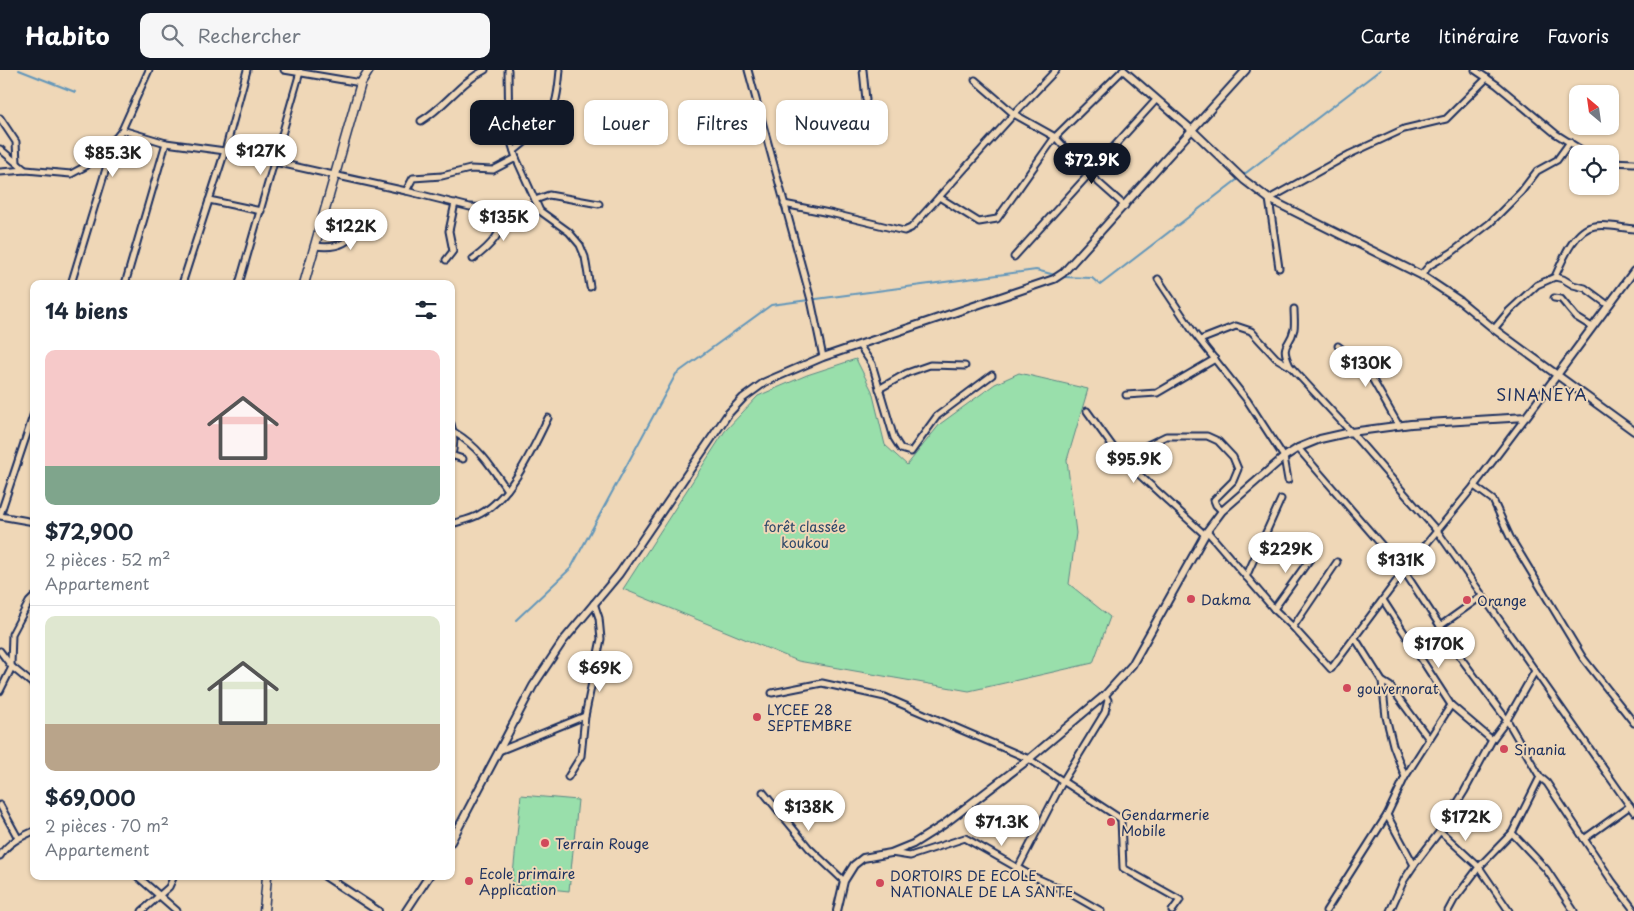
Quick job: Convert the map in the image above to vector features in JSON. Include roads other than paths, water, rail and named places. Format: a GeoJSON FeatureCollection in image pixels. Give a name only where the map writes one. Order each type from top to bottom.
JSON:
{"type":"FeatureCollection","features":[{"type":"Feature","properties":{"kind":"main road"},"geometry":{"type":"LineString","coordinates":[[305,280],[360,83],[369,70]]}},
{"type":"Feature","properties":{"kind":"main road"},"geometry":{"type":"LineString","coordinates":[[264,911],[267,880]]}},
{"type":"Feature","properties":{"kind":"street"},"geometry":{"type":"LineString","coordinates":[[0,172],[26,170],[70,174],[86,166],[122,130],[150,70]]}},
{"type":"Feature","properties":{"kind":"street"},"geometry":{"type":"LineString","coordinates":[[183,280],[225,151],[247,70]]}},
{"type":"Feature","properties":{"kind":"street"},"geometry":{"type":"LineString","coordinates":[[284,70],[360,83]]}},
{"type":"Feature","properties":{"kind":"street"},"geometry":{"type":"LineString","coordinates":[[421,121],[434,113],[461,86],[484,70]]}},
{"type":"Feature","properties":{"kind":"street"},"geometry":{"type":"LineString","coordinates":[[508,70],[509,136],[516,158],[540,211],[569,232],[580,245],[586,257],[590,287]]}},
{"type":"Feature","properties":{"kind":"street"},"geometry":{"type":"LineString","coordinates":[[514,151],[541,130],[550,118],[558,96],[560,70]]}},
{"type":"Feature","properties":{"kind":"street"},"geometry":{"type":"LineString","coordinates":[[748,70],[811,300],[823,357]]}},
{"type":"Feature","properties":{"kind":"street"},"geometry":{"type":"LineString","coordinates":[[863,70],[866,100]]}},
{"type":"Feature","properties":{"kind":"street"},"geometry":{"type":"LineString","coordinates":[[784,204],[904,231],[911,228],[1056,70]]}},
{"type":"Feature","properties":{"kind":"street"},"geometry":{"type":"LineString","coordinates":[[939,197],[979,222],[997,219],[1055,137],[1123,70],[1192,130],[1244,180],[1269,200],[1421,275],[1460,301],[1494,329],[1634,431]]}},
{"type":"Feature","properties":{"kind":"street"},"geometry":{"type":"LineString","coordinates":[[455,834],[533,686],[563,641],[619,574],[728,414],[743,398],[765,382],[823,357],[1054,279],[1063,274],[1246,70]]}},
{"type":"Feature","properties":{"kind":"street"},"geometry":{"type":"LineString","coordinates":[[1475,70],[1556,134],[1574,145]]}},
{"type":"Feature","properties":{"kind":"street"},"geometry":{"type":"LineString","coordinates":[[240,280],[300,72]]}},
{"type":"Feature","properties":{"kind":"street"},"geometry":{"type":"LineString","coordinates":[[1269,200],[1350,154],[1404,129],[1446,119],[1487,78]]}},
{"type":"Feature","properties":{"kind":"street"},"geometry":{"type":"LineString","coordinates":[[975,80],[1014,114],[1055,137],[1089,174],[1125,206]]}},
{"type":"Feature","properties":{"kind":"street"},"geometry":{"type":"LineString","coordinates":[[1014,257],[1156,100]]}},
{"type":"Feature","properties":{"kind":"street"},"geometry":{"type":"LineString","coordinates":[[0,118],[16,142],[17,163]]}},
{"type":"Feature","properties":{"kind":"street"},"geometry":{"type":"LineString","coordinates":[[122,130],[166,143],[225,151],[470,207],[540,211]]}},
{"type":"Feature","properties":{"kind":"street"},"geometry":{"type":"LineString","coordinates":[[72,280],[115,139]]}},
{"type":"Feature","properties":{"kind":"street"},"geometry":{"type":"LineString","coordinates":[[1421,275],[1430,264],[1451,253],[1490,222],[1521,192],[1537,171],[1557,160],[1570,142]]}},
{"type":"Feature","properties":{"kind":"street"},"geometry":{"type":"LineString","coordinates":[[126,280],[166,143]]}},
{"type":"Feature","properties":{"kind":"street"},"geometry":{"type":"LineString","coordinates":[[0,149],[26,170]]}},
{"type":"Feature","properties":{"kind":"street"},"geometry":{"type":"LineString","coordinates":[[406,191],[413,178],[442,176],[470,169],[493,170],[516,158]]}},
{"type":"Feature","properties":{"kind":"street"},"geometry":{"type":"LineString","coordinates":[[1619,162],[1634,163]]}},
{"type":"Feature","properties":{"kind":"street"},"geometry":{"type":"LineString","coordinates":[[535,200],[549,195],[598,204]]}},
{"type":"Feature","properties":{"kind":"street"},"geometry":{"type":"LineString","coordinates":[[209,200],[261,211]]}},
{"type":"Feature","properties":{"kind":"street"},"geometry":{"type":"LineString","coordinates":[[1269,200],[1279,268]]}},
{"type":"Feature","properties":{"kind":"street"},"geometry":{"type":"LineString","coordinates":[[446,260],[453,251],[449,231],[455,203]]}},
{"type":"Feature","properties":{"kind":"street"},"geometry":{"type":"LineString","coordinates":[[473,259],[488,248],[503,226],[505,209]]}},
{"type":"Feature","properties":{"kind":"street"},"geometry":{"type":"LineString","coordinates":[[315,246],[328,248],[347,242],[370,217]]}},
{"type":"Feature","properties":{"kind":"street"},"geometry":{"type":"LineString","coordinates":[[1555,277],[1566,251],[1584,230],[1594,226],[1634,229]]}},
{"type":"Feature","properties":{"kind":"street"},"geometry":{"type":"LineString","coordinates":[[1087,411],[1121,458],[1206,533],[1331,669],[1404,571],[1474,486],[1634,270]]}},
{"type":"Feature","properties":{"kind":"street"},"geometry":{"type":"LineString","coordinates":[[1494,329],[1509,311],[1537,285],[1555,277],[1585,288],[1608,305]]}},
{"type":"Feature","properties":{"kind":"street"},"geometry":{"type":"LineString","coordinates":[[1158,279],[1200,340],[1247,400],[1284,456],[1288,480]]}},
{"type":"Feature","properties":{"kind":"street"},"geometry":{"type":"LineString","coordinates":[[1554,298],[1561,299],[1576,317],[1592,327]]}},
{"type":"Feature","properties":{"kind":"street"},"geometry":{"type":"LineString","coordinates":[[1291,367],[1286,356],[1285,346],[1294,330],[1294,309]]}},
{"type":"Feature","properties":{"kind":"street"},"geometry":{"type":"LineString","coordinates":[[1200,340],[1236,326],[1251,331],[1276,358],[1291,367],[1351,432],[1438,532],[1634,812]]}},
{"type":"Feature","properties":{"kind":"street"},"geometry":{"type":"LineString","coordinates":[[859,345],[872,364],[894,438],[901,449],[911,452],[937,416],[992,375]]}},
{"type":"Feature","properties":{"kind":"street"},"geometry":{"type":"LineString","coordinates":[[1338,346],[1355,359],[1370,375],[1399,426]]}},
{"type":"Feature","properties":{"kind":"street"},"geometry":{"type":"LineString","coordinates":[[1126,395],[1157,393],[1215,359]]}},
{"type":"Feature","properties":{"kind":"street"},"geometry":{"type":"LineString","coordinates":[[879,389],[907,373],[930,365],[965,366]]}},
{"type":"Feature","properties":{"kind":"street"},"geometry":{"type":"LineString","coordinates":[[837,911],[844,881],[854,865],[863,858],[890,853],[913,844],[943,825],[1029,759],[1105,695],[1132,665],[1206,533],[1222,511],[1284,456],[1320,439],[1351,432],[1399,426],[1526,417]]}},
{"type":"Feature","properties":{"kind":"street"},"geometry":{"type":"LineString","coordinates":[[455,523],[480,515],[507,490],[523,467],[548,418]]}},
{"type":"Feature","properties":{"kind":"street"},"geometry":{"type":"LineString","coordinates":[[30,425],[0,516],[30,521]]}},
{"type":"Feature","properties":{"kind":"street"},"geometry":{"type":"LineString","coordinates":[[455,433],[468,440],[481,453],[507,490]]}},
{"type":"Feature","properties":{"kind":"street"},"geometry":{"type":"LineString","coordinates":[[1121,458],[1166,436],[1207,436],[1218,441],[1233,457],[1238,469],[1233,481],[1214,500],[1222,511]]}},
{"type":"Feature","properties":{"kind":"street"},"geometry":{"type":"LineString","coordinates":[[1298,448],[1404,571],[1440,626],[1507,720],[1540,777],[1547,783],[1634,910]]}},
{"type":"Feature","properties":{"kind":"street"},"geometry":{"type":"LineString","coordinates":[[455,457],[463,459]]}},
{"type":"Feature","properties":{"kind":"street"},"geometry":{"type":"LineString","coordinates":[[1474,486],[1493,500],[1510,537],[1583,658],[1634,723]]}},
{"type":"Feature","properties":{"kind":"street"},"geometry":{"type":"LineString","coordinates":[[1246,576],[1281,499]]}},
{"type":"Feature","properties":{"kind":"street"},"geometry":{"type":"LineString","coordinates":[[1274,609],[1315,552]]}},
{"type":"Feature","properties":{"kind":"street"},"geometry":{"type":"LineString","coordinates":[[1293,627],[1337,562]]}},
{"type":"Feature","properties":{"kind":"street"},"geometry":{"type":"LineString","coordinates":[[1440,626],[1482,596]]}},
{"type":"Feature","properties":{"kind":"street"},"geometry":{"type":"LineString","coordinates":[[1382,600],[1451,705],[1492,740]]}},
{"type":"Feature","properties":{"kind":"street"},"geometry":{"type":"LineString","coordinates":[[0,691],[12,666],[12,634],[30,601]]}},
{"type":"Feature","properties":{"kind":"street"},"geometry":{"type":"LineString","coordinates":[[568,777],[582,756],[585,716],[600,639],[599,618],[594,604]]}},
{"type":"Feature","properties":{"kind":"street"},"geometry":{"type":"LineString","coordinates":[[1355,638],[1382,681],[1386,717],[1393,746],[1405,777]]}},
{"type":"Feature","properties":{"kind":"street"},"geometry":{"type":"LineString","coordinates":[[0,651],[12,666],[30,682]]}},
{"type":"Feature","properties":{"kind":"street"},"geometry":{"type":"LineString","coordinates":[[1390,911],[1404,880],[1440,831],[1492,740],[1507,720],[1535,671]]}},
{"type":"Feature","properties":{"kind":"street"},"geometry":{"type":"LineString","coordinates":[[1382,681],[1390,686],[1429,739]]}},
{"type":"Feature","properties":{"kind":"street"},"geometry":{"type":"LineString","coordinates":[[772,693],[822,683],[885,697],[1029,759],[1121,819],[1123,868],[1180,900],[1172,911]]}},
{"type":"Feature","properties":{"kind":"street"},"geometry":{"type":"LineString","coordinates":[[1018,868],[1063,781],[1105,712],[1108,700],[1105,695]]}},
{"type":"Feature","properties":{"kind":"street"},"geometry":{"type":"LineString","coordinates":[[1326,911],[1387,815],[1405,777],[1451,705]]}},
{"type":"Feature","properties":{"kind":"street"},"geometry":{"type":"LineString","coordinates":[[499,751],[585,716]]}},
{"type":"Feature","properties":{"kind":"street"},"geometry":{"type":"LineString","coordinates":[[1448,911],[1479,867],[1512,833],[1540,777]]}},
{"type":"Feature","properties":{"kind":"street"},"geometry":{"type":"LineString","coordinates":[[763,792],[809,848],[844,881]]}},
{"type":"Feature","properties":{"kind":"street"},"geometry":{"type":"LineString","coordinates":[[0,805],[18,838]]}},
{"type":"Feature","properties":{"kind":"street"},"geometry":{"type":"LineString","coordinates":[[1584,839],[1630,806]]}},
{"type":"Feature","properties":{"kind":"street"},"geometry":{"type":"LineString","coordinates":[[1387,815],[1414,865]]}},
{"type":"Feature","properties":{"kind":"street"},"geometry":{"type":"LineString","coordinates":[[1440,831],[1479,867],[1508,911]]}},
{"type":"Feature","properties":{"kind":"street"},"geometry":{"type":"LineString","coordinates":[[0,856],[3,850],[18,838],[30,832]]}},
{"type":"Feature","properties":{"kind":"street"},"geometry":{"type":"LineString","coordinates":[[1512,833],[1546,868],[1574,911]]}},
{"type":"Feature","properties":{"kind":"street"},"geometry":{"type":"LineString","coordinates":[[890,853],[910,856],[965,838],[1101,911]]}},
{"type":"Feature","properties":{"kind":"street"},"geometry":{"type":"LineString","coordinates":[[142,880],[177,911]]}},
{"type":"Feature","properties":{"kind":"street"},"geometry":{"type":"LineString","coordinates":[[142,911],[169,887],[172,880]]}},
{"type":"Feature","properties":{"kind":"street"},"geometry":{"type":"LineString","coordinates":[[331,880],[378,911]]}},
{"type":"Feature","properties":{"kind":"street"},"geometry":{"type":"LineString","coordinates":[[406,911],[425,880]]}},
{"type":"Feature","properties":{"kind":"waterway"},"geometry":{"type":"LineString","coordinates":[[19,70],[75,92]]}},
{"type":"Feature","properties":{"kind":"waterway"},"geometry":{"type":"LineString","coordinates":[[1062,277],[1092,278],[1100,285],[1380,70]]}},
{"type":"Feature","properties":{"kind":"waterway"},"geometry":{"type":"LineString","coordinates":[[516,620],[571,568],[676,374],[771,305],[1036,270],[1055,275]]}},
{"type":"Feature","properties":{"kind":"place","name":"Dakma"},"geometry":{"type":"Point","coordinates":[1191,599]}},
{"type":"Feature","properties":{"kind":"place","name":"Orange"},"geometry":{"type":"Point","coordinates":[1467,600]}},
{"type":"Feature","properties":{"kind":"place","name":"gouvernorat"},"geometry":{"type":"Point","coordinates":[1347,688]}},
{"type":"Feature","properties":{"kind":"place","name":"LYCEE 28 SEPTEMBRE"},"geometry":{"type":"Point","coordinates":[757,717]}},
{"type":"Feature","properties":{"kind":"place","name":"Sinania"},"geometry":{"type":"Point","coordinates":[1504,749]}},
{"type":"Feature","properties":{"kind":"place","name":"Gendarmerie Mobile"},"geometry":{"type":"Point","coordinates":[1111,822]}},
{"type":"Feature","properties":{"kind":"place","name":"Terrain Rouge"},"geometry":{"type":"Point","coordinates":[545,843]}},
{"type":"Feature","properties":{"kind":"place","name":"Ecole primaire Application"},"geometry":{"type":"Point","coordinates":[469,881]}},
{"type":"Feature","properties":{"kind":"place","name":"DORTOIRS DE ECOLE NATIONALE DE LA SANTE"},"geometry":{"type":"Point","coordinates":[880,883]}},
{"type":"Feature","properties":{"kind":"district","name":"SINANEYA"},"geometry":{"type":"Point","coordinates":[1542,394]}},
{"type":"Feature","properties":{"kind":"park label","name":"forêt classée koukou"},"geometry":{"type":"Point","coordinates":[805,534]}}]}
